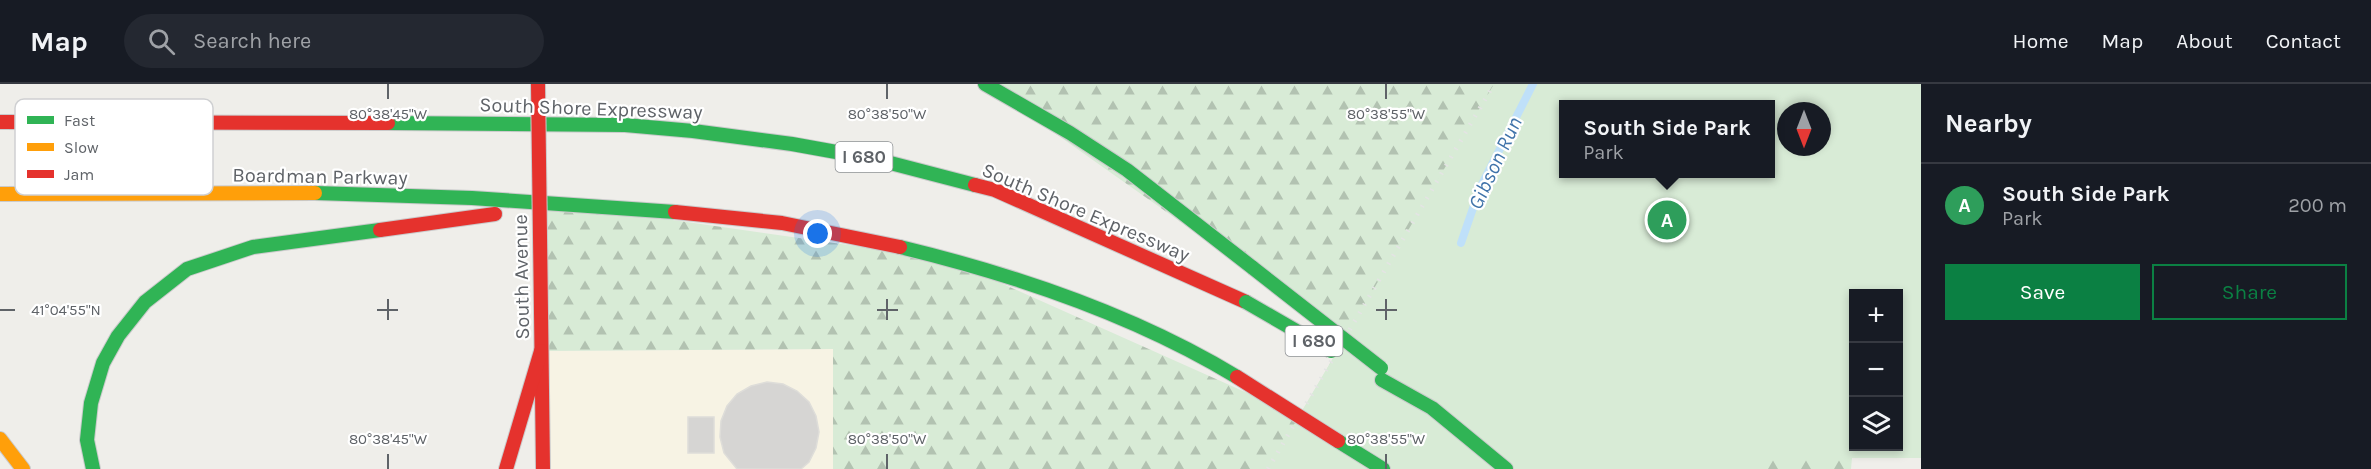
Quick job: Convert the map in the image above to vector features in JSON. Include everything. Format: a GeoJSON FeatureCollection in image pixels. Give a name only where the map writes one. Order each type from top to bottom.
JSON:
{"type":"FeatureCollection","features":[{"type":"Feature","properties":{"kind":"main road","name":"South Avenue"},"geometry":{"type":"LineString","coordinates":[[538,84],[543,469]]}},
{"type":"Feature","properties":{"kind":"main road"},"geometry":{"type":"LineString","coordinates":[[985,84],[1070,133],[1127,170],[1253,268],[1382,374]]}},
{"type":"Feature","properties":{"kind":"main road","name":"South Shore Expressway"},"geometry":{"type":"LineString","coordinates":[[0,122],[15,122]]}},
{"type":"Feature","properties":{"kind":"main road","name":"South Shore Expressway"},"geometry":{"type":"LineString","coordinates":[[213,122],[624,125],[792,144],[875,159],[995,190],[1246,302],[1348,360],[1382,374],[1432,408],[1506,469]]}},
{"type":"Feature","properties":{"kind":"main road","name":"Boardman Parkway"},"geometry":{"type":"LineString","coordinates":[[0,194],[15,194]]}},
{"type":"Feature","properties":{"kind":"main road","name":"Boardman Parkway"},"geometry":{"type":"LineString","coordinates":[[213,194],[459,197],[567,205]]}},
{"type":"Feature","properties":{"kind":"main road"},"geometry":{"type":"LineString","coordinates":[[93,469],[87,440],[91,403],[103,363],[118,336],[145,302],[187,269],[253,247],[567,205],[641,208],[740,218],[835,233],[947,259],[1039,287],[1124,320],[1212,361],[1383,469]]}},
{"type":"Feature","properties":{"kind":"main road"},"geometry":{"type":"LineString","coordinates":[[506,469],[542,351]]}},
{"type":"Feature","properties":{"kind":"main road"},"geometry":{"type":"LineString","coordinates":[[0,439],[23,469]]}},
{"type":"Feature","properties":{"kind":"shaded area"},"geometry":{"type":"Polygon","coordinates":[[[833,349],[833,469],[543,469],[541,351],[833,349]]]}},
{"type":"Feature","properties":{"kind":"green space"},"geometry":{"type":"Polygon","coordinates":[[[985,84],[1921,84],[1921,458],[1852,458],[1851,469],[833,469],[833,349],[541,351],[540,212],[567,205],[947,259],[1299,416],[1345,338],[985,84]]]}},
{"type":"Feature","properties":{"kind":"green space"},"geometry":{"type":"Polygon","coordinates":[[[1494,84],[1921,84],[1921,458],[1767,458],[1767,469],[1268,469],[1494,84]]]}},
{"type":"Feature","properties":{"kind":"building"},"geometry":{"type":"Polygon","coordinates":[[[767,382],[783,384],[797,391],[809,402],[816,416],[819,432],[816,448],[809,462],[801,469],[737,469],[724,453],[720,437],[721,421],[727,406],[737,394],[751,386],[767,382]]]}},
{"type":"Feature","properties":{"kind":"building"},"geometry":{"type":"Polygon","coordinates":[[[688,417],[714,417],[714,453],[688,453],[688,417]]]}},
{"type":"Feature","properties":{"kind":"waterway","name":"Gibson Run"},"geometry":{"type":"LineString","coordinates":[[1461,243],[1480,188],[1533,84]]}},
{"type":"Feature","properties":{"kind":"railway"},"geometry":{"type":"LineString","coordinates":[[1268,469],[1494,84]]}},
{"type":"Feature","properties":{"kind":"traffic: fast"},"geometry":{"type":"LineString","coordinates":[[985,84],[1070,133],[1127,170],[1253,268]]}},
{"type":"Feature","properties":{"kind":"traffic: fast"},"geometry":{"type":"LineString","coordinates":[[388,123],[625,125],[693,131],[792,144],[875,159],[975,185]]}},
{"type":"Feature","properties":{"kind":"traffic: fast"},"geometry":{"type":"LineString","coordinates":[[315,193],[472,198],[675,212]]}},
{"type":"Feature","properties":{"kind":"traffic: fast"},"geometry":{"type":"LineString","coordinates":[[93,469],[87,440],[91,403],[103,363],[118,336],[145,302],[187,269],[253,247],[380,230]]}},
{"type":"Feature","properties":{"kind":"traffic: fast"},"geometry":{"type":"LineString","coordinates":[[900,247],[987,270],[1074,299],[1158,334],[1237,377]]}},
{"type":"Feature","properties":{"kind":"traffic: fast"},"geometry":{"type":"LineString","coordinates":[[1253,268],[1381,368]]}},
{"type":"Feature","properties":{"kind":"traffic: fast"},"geometry":{"type":"LineString","coordinates":[[1246,302],[1331,351]]}},
{"type":"Feature","properties":{"kind":"traffic: fast"},"geometry":{"type":"LineString","coordinates":[[1382,380],[1432,408],[1506,469]]}},
{"type":"Feature","properties":{"kind":"traffic: fast"},"geometry":{"type":"LineString","coordinates":[[1338,441],[1383,469]]}},
{"type":"Feature","properties":{"kind":"traffic: slow"},"geometry":{"type":"LineString","coordinates":[[213,193],[315,193]]}},
{"type":"Feature","properties":{"kind":"traffic: slow"},"geometry":{"type":"LineString","coordinates":[[0,194],[15,194]]}},
{"type":"Feature","properties":{"kind":"traffic: slow"},"geometry":{"type":"LineString","coordinates":[[0,439],[23,469]]}},
{"type":"Feature","properties":{"kind":"traffic: jam"},"geometry":{"type":"LineString","coordinates":[[538,84],[541,312]]}},
{"type":"Feature","properties":{"kind":"traffic: jam"},"geometry":{"type":"LineString","coordinates":[[0,122],[15,122]]}},
{"type":"Feature","properties":{"kind":"traffic: jam"},"geometry":{"type":"LineString","coordinates":[[213,123],[388,123]]}},
{"type":"Feature","properties":{"kind":"traffic: jam"},"geometry":{"type":"LineString","coordinates":[[975,185],[995,190],[1246,302]]}},
{"type":"Feature","properties":{"kind":"traffic: jam"},"geometry":{"type":"LineString","coordinates":[[675,212],[782,223],[900,247]]}},
{"type":"Feature","properties":{"kind":"traffic: jam"},"geometry":{"type":"LineString","coordinates":[[380,230],[495,214]]}},
{"type":"Feature","properties":{"kind":"traffic: jam"},"geometry":{"type":"LineString","coordinates":[[541,312],[543,469]]}},
{"type":"Feature","properties":{"kind":"traffic: jam"},"geometry":{"type":"LineString","coordinates":[[506,469],[541,351]]}},
{"type":"Feature","properties":{"kind":"traffic: jam"},"geometry":{"type":"LineString","coordinates":[[1237,377],[1338,441]]}},
{"type":"Feature","properties":{"kind":"place","name":"South Side Park"},"geometry":{"type":"Point","coordinates":[1667,220]}}]}
